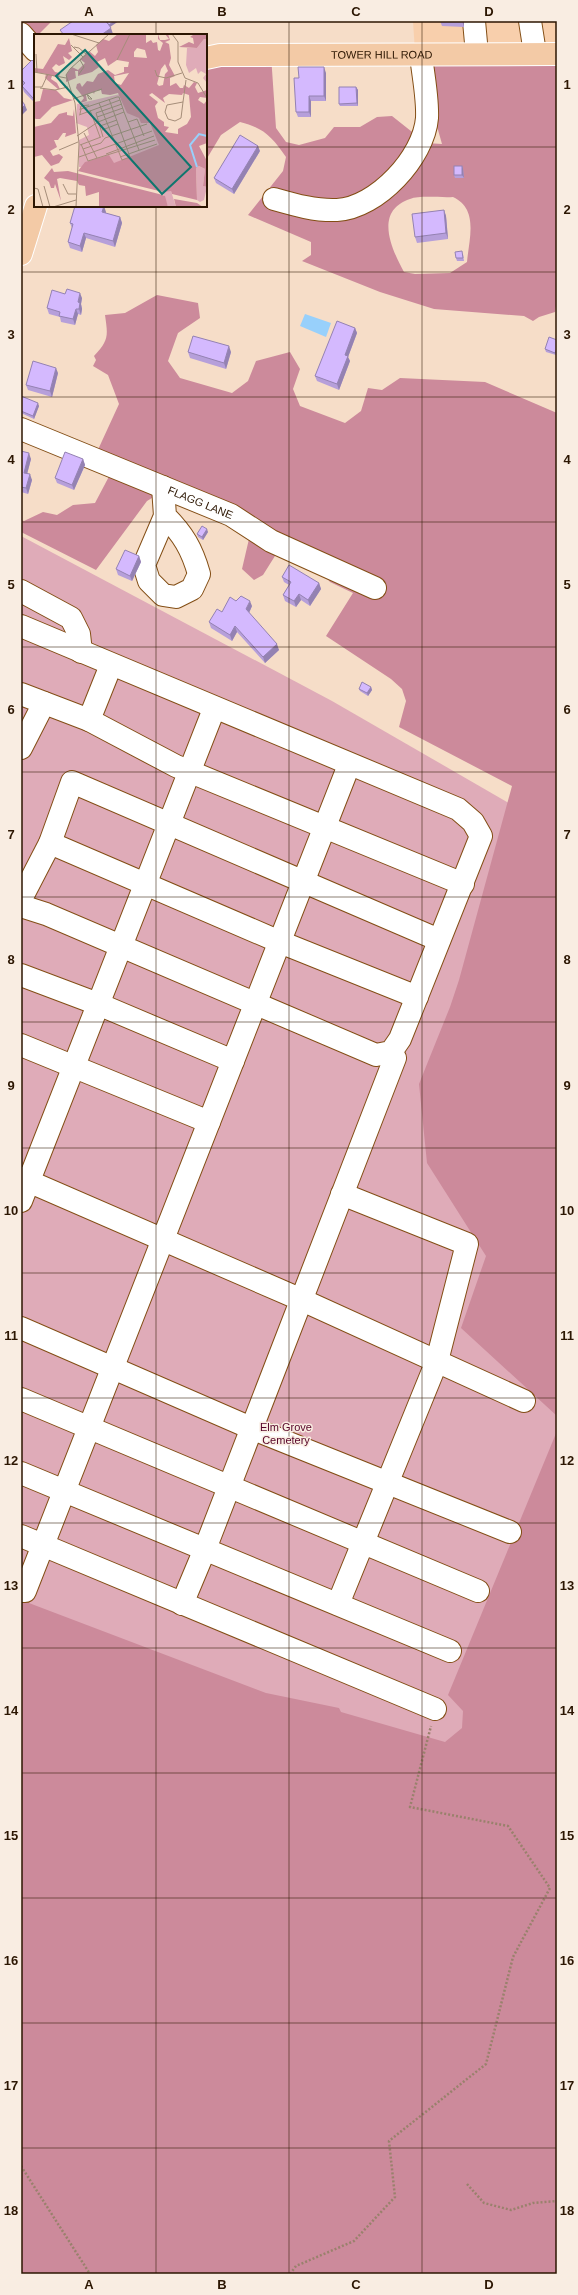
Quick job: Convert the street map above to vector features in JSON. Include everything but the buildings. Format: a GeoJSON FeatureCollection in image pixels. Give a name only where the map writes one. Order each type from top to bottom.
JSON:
{"type":"FeatureCollection","features":[{"type":"Feature","properties":{"kind":"main road","name":"TOWER HILL ROAD"},"geometry":{"type":"LineString","coordinates":[[207,58],[220,55],[557,54]]}},
{"type":"Feature","properties":{"kind":"main road"},"geometry":{"type":"LineString","coordinates":[[22,244],[36,207]]}},
{"type":"Feature","properties":{"kind":"street"},"geometry":{"type":"LineString","coordinates":[[474,21],[477,54]]}},
{"type":"Feature","properties":{"kind":"street"},"geometry":{"type":"LineString","coordinates":[[530,21],[535,53]]}},
{"type":"Feature","properties":{"kind":"street"},"geometry":{"type":"LineString","coordinates":[[21,34],[34,49]]}},
{"type":"Feature","properties":{"kind":"street"},"geometry":{"type":"LineString","coordinates":[[274,200],[307,208],[338,210],[367,201],[397,176],[417,151],[427,119],[422,55]]}},
{"type":"Feature","properties":{"kind":"street","name":"FLAGG LANE"},"geometry":{"type":"LineString","coordinates":[[21,429],[231,515],[271,541],[375,588]]}},
{"type":"Feature","properties":{"kind":"street"},"geometry":{"type":"LineString","coordinates":[[163,487],[164,516]]}},
{"type":"Feature","properties":{"kind":"street"},"geometry":{"type":"LineString","coordinates":[[21,591],[72,618],[79,634],[80,652]]}},
{"type":"Feature","properties":{"kind":"street"},"geometry":{"type":"LineString","coordinates":[[21,626],[111,665],[458,809],[473,822],[480,836],[463,884],[400,1039],[391,1052],[376,1055],[121,946],[21,906]]}},
{"type":"Feature","properties":{"kind":"street"},"geometry":{"type":"LineString","coordinates":[[89,720],[111,665]]}},
{"type":"Feature","properties":{"kind":"street"},"geometry":{"type":"LineString","coordinates":[[21,694],[89,720],[189,772],[463,884]]}},
{"type":"Feature","properties":{"kind":"street"},"geometry":{"type":"LineString","coordinates":[[21,748],[44,703]]}},
{"type":"Feature","properties":{"kind":"street"},"geometry":{"type":"LineString","coordinates":[[21,1201],[25,1179],[74,1066],[214,708]]}},
{"type":"Feature","properties":{"kind":"street"},"geometry":{"type":"LineString","coordinates":[[21,1591],[25,1591],[350,765]]}},
{"type":"Feature","properties":{"kind":"street"},"geometry":{"type":"LineString","coordinates":[[21,899],[50,843],[72,782],[439,940]]}},
{"type":"Feature","properties":{"kind":"street"},"geometry":{"type":"LineString","coordinates":[[50,843],[146,883],[280,942],[417,996]]}},
{"type":"Feature","properties":{"kind":"street"},"geometry":{"type":"LineString","coordinates":[[21,975],[98,1004],[233,1061]]}},
{"type":"Feature","properties":{"kind":"street"},"geometry":{"type":"LineString","coordinates":[[21,1045],[209,1122]]}},
{"type":"Feature","properties":{"kind":"street"},"geometry":{"type":"LineString","coordinates":[[182,1604],[205,1549],[395,1058],[391,1052]]}},
{"type":"Feature","properties":{"kind":"street"},"geometry":{"type":"LineString","coordinates":[[25,1179],[164,1238],[524,1401]]}},
{"type":"Feature","properties":{"kind":"street"},"geometry":{"type":"LineString","coordinates":[[338,1604],[437,1361],[467,1244],[342,1194]]}},
{"type":"Feature","properties":{"kind":"street"},"geometry":{"type":"LineString","coordinates":[[21,1328],[113,1366],[252,1428],[510,1532]]}},
{"type":"Feature","properties":{"kind":"street"},"geometry":{"type":"LineString","coordinates":[[21,1399],[228,1488],[478,1592]]}},
{"type":"Feature","properties":{"kind":"street"},"geometry":{"type":"LineString","coordinates":[[21,1473],[450,1651]]}},
{"type":"Feature","properties":{"kind":"street"},"geometry":{"type":"LineString","coordinates":[[21,1536],[435,1709]]}},
{"type":"Feature","properties":{"kind":"path"},"geometry":{"type":"LineString","coordinates":[[290,2274],[296,2266],[354,2241],[385,2208],[395,2197],[389,2141],[486,2064],[513,1957],[550,1888],[508,1826],[410,1806],[435,1709]]}},
{"type":"Feature","properties":{"kind":"path"},"geometry":{"type":"LineString","coordinates":[[21,2166],[90,2274]]}},
{"type":"Feature","properties":{"kind":"path"},"geometry":{"type":"LineString","coordinates":[[467,2184],[484,2203],[511,2210],[533,2203],[557,2201]]}},
{"type":"Feature","properties":{"kind":"shaded area"},"geometry":{"type":"Polygon","coordinates":[[[21,21],[52,21],[39,34],[21,31],[21,21]]]}},
{"type":"Feature","properties":{"kind":"shaded area"},"geometry":{"type":"Polygon","coordinates":[[[413,21],[557,21],[557,52],[415,52],[413,21]]]}},
{"type":"Feature","properties":{"kind":"shaded area"},"geometry":{"type":"Polygon","coordinates":[[[557,52],[557,300],[555,312],[539,317],[533,321],[524,316],[434,309],[380,292],[302,261],[311,255],[311,242],[248,215],[283,171],[286,157],[272,139],[261,130],[240,122],[221,135],[207,158],[207,55],[271,55],[276,128],[286,142],[299,145],[325,138],[334,127],[360,127],[377,117],[392,116],[426,143],[442,144],[429,98],[427,54],[557,52]],[[425,197],[410,199],[399,205],[392,212],[389,221],[391,242],[394,252],[404,272],[415,274],[450,273],[467,262],[470,225],[466,209],[461,202],[453,197],[425,197]]]}},
{"type":"Feature","properties":{"kind":"shaded area"},"geometry":{"type":"Polygon","coordinates":[[[157,295],[198,303],[200,318],[178,333],[168,361],[180,378],[232,393],[248,381],[256,361],[290,352],[300,369],[293,389],[300,406],[345,423],[361,411],[368,388],[382,390],[400,378],[485,382],[557,413],[557,1416],[461,1328],[486,1256],[427,1163],[419,1084],[450,1007],[459,980],[512,786],[399,727],[406,701],[402,689],[391,679],[326,636],[353,593],[330,582],[312,560],[280,548],[263,575],[254,580],[242,569],[252,526],[170,487],[147,501],[96,570],[21,532],[21,520],[24,521],[43,512],[57,515],[73,505],[95,503],[114,467],[96,454],[119,404],[108,375],[93,366],[96,360],[94,356],[105,342],[107,328],[105,315],[125,313],[157,295]]]}},
{"type":"Feature","properties":{"kind":"shaded area"},"geometry":{"type":"Polygon","coordinates":[[[557,1431],[557,2274],[23,2274],[21,2272],[21,1600],[266,1693],[339,1708],[341,1712],[445,1742],[462,1728],[463,1711],[448,1695],[557,1431]]]}},
{"type":"Feature","properties":{"kind":"green space","name":"Elm Grove Cemetery"},"geometry":{"type":"Polygon","coordinates":[[[21,536],[332,701],[521,810],[557,1365],[557,1790],[21,1623],[21,536]]]}},
{"type":"Feature","properties":{"kind":"water"},"geometry":{"type":"Polygon","coordinates":[[[305,314],[331,323],[326,337],[300,326],[305,314]]]}}]}
